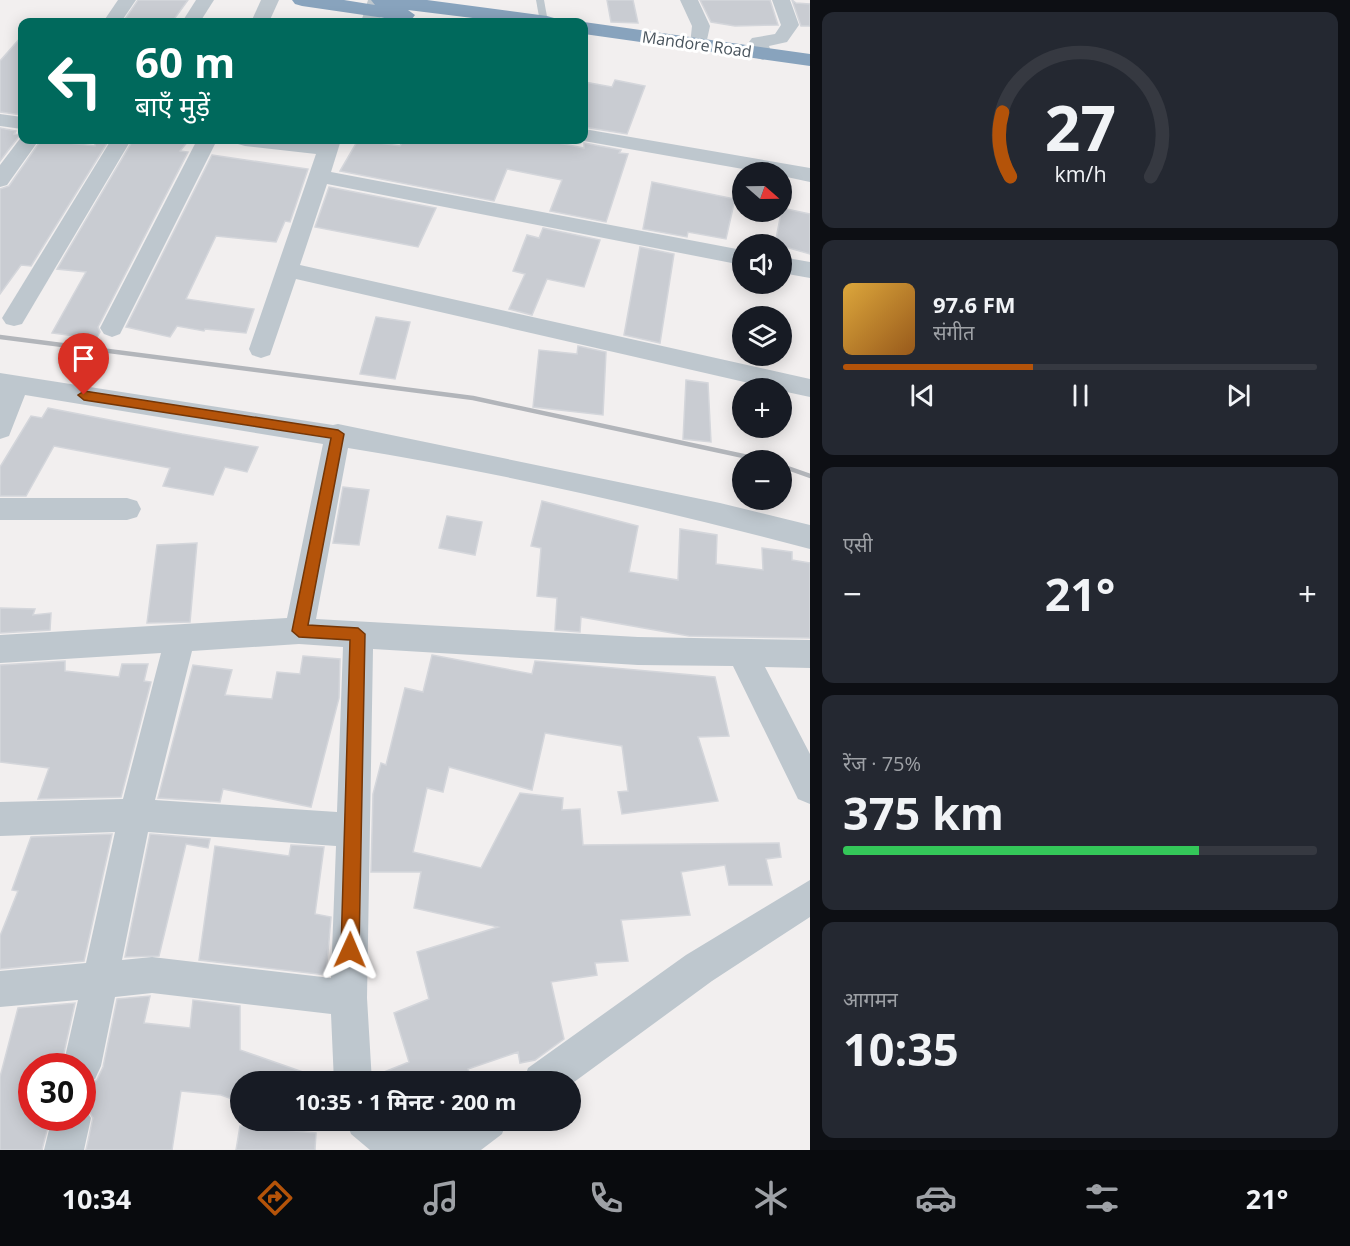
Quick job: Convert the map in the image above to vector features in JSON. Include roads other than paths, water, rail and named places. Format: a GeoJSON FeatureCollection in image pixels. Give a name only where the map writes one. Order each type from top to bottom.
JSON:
{"type":"FeatureCollection","features":[{"type":"Feature","properties":{"kind":"highway"},"geometry":{"type":"LineString","coordinates":[[302,0],[497,18]]}},
{"type":"Feature","properties":{"kind":"highway"},"geometry":{"type":"LineString","coordinates":[[375,8],[438,18]]}},
{"type":"Feature","properties":{"kind":"highway","name":"Mandore Road"},"geometry":{"type":"LineString","coordinates":[[588,29],[810,60]]}},
{"type":"Feature","properties":{"kind":"highway","name":"Mandore Road"},"geometry":{"type":"LineString","coordinates":[[588,41],[810,72]]}},
{"type":"Feature","properties":{"kind":"street"},"geometry":{"type":"LineString","coordinates":[[115,18],[128,0]]}},
{"type":"Feature","properties":{"kind":"street"},"geometry":{"type":"LineString","coordinates":[[194,18],[205,0]]}},
{"type":"Feature","properties":{"kind":"street"},"geometry":{"type":"LineString","coordinates":[[262,18],[270,0]]}},
{"type":"Feature","properties":{"kind":"street"},"geometry":{"type":"LineString","coordinates":[[689,0],[701,26],[699,45]]}},
{"type":"Feature","properties":{"kind":"street"},"geometry":{"type":"LineString","coordinates":[[763,54],[758,42],[781,38],[790,25],[781,0]]}},
{"type":"Feature","properties":{"kind":"street"},"geometry":{"type":"LineString","coordinates":[[0,120],[18,122]]}},
{"type":"Feature","properties":{"kind":"street"},"geometry":{"type":"LineString","coordinates":[[588,136],[810,175]]}},
{"type":"Feature","properties":{"kind":"street"},"geometry":{"type":"LineString","coordinates":[[0,180],[26,144]]}},
{"type":"Feature","properties":{"kind":"street"},"geometry":{"type":"LineString","coordinates":[[14,318],[120,144]]}},
{"type":"Feature","properties":{"kind":"street"},"geometry":{"type":"LineString","coordinates":[[112,328],[205,144]]}},
{"type":"Feature","properties":{"kind":"street"},"geometry":{"type":"LineString","coordinates":[[261,349],[329,144]]}},
{"type":"Feature","properties":{"kind":"street"},"geometry":{"type":"LineString","coordinates":[[319,176],[732,255]]}},
{"type":"Feature","properties":{"kind":"street"},"geometry":{"type":"LineString","coordinates":[[792,267],[810,270]]}},
{"type":"Feature","properties":{"kind":"street"},"geometry":{"type":"LineString","coordinates":[[288,270],[810,388]]}},
{"type":"Feature","properties":{"kind":"street"},"geometry":{"type":"LineString","coordinates":[[0,429],[9,384],[338,434],[429,451],[604,488],[810,537]]}},
{"type":"Feature","properties":{"kind":"street"},"geometry":{"type":"LineString","coordinates":[[299,631],[338,434]]}},
{"type":"Feature","properties":{"kind":"street"},"geometry":{"type":"LineString","coordinates":[[0,509],[127,509]]}},
{"type":"Feature","properties":{"kind":"street"},"geometry":{"type":"LineString","coordinates":[[0,649],[299,631],[638,651],[810,654]]}},
{"type":"Feature","properties":{"kind":"street"},"geometry":{"type":"LineString","coordinates":[[352,1071],[349,998],[358,634]]}},
{"type":"Feature","properties":{"kind":"street"},"geometry":{"type":"LineString","coordinates":[[85,1053],[135,815],[180,638]]}},
{"type":"Feature","properties":{"kind":"street"},"geometry":{"type":"LineString","coordinates":[[742,653],[810,788]]}},
{"type":"Feature","properties":{"kind":"street"},"geometry":{"type":"LineString","coordinates":[[0,819],[135,815],[353,830]]}},
{"type":"Feature","properties":{"kind":"street"},"geometry":{"type":"LineString","coordinates":[[557,1071],[699,968],[810,897]]}},
{"type":"Feature","properties":{"kind":"street"},"geometry":{"type":"LineString","coordinates":[[0,989],[152,975],[349,998]]}},
{"type":"Feature","properties":{"kind":"street"},"geometry":{"type":"LineString","coordinates":[[64,1150],[68,1131]]}},
{"type":"Feature","properties":{"kind":"street"},"geometry":{"type":"LineString","coordinates":[[371,1131],[408,1148],[466,1137],[474,1131]]}},
{"type":"Feature","properties":{"kind":"lane"},"geometry":{"type":"LineString","coordinates":[[540,0],[545,18]]}},
{"type":"Feature","properties":{"kind":"railway"},"geometry":{"type":"LineString","coordinates":[[0,337],[473,398],[732,454]]}},
{"type":"Feature","properties":{"kind":"railway"},"geometry":{"type":"LineString","coordinates":[[792,470],[810,476]]}}]}
